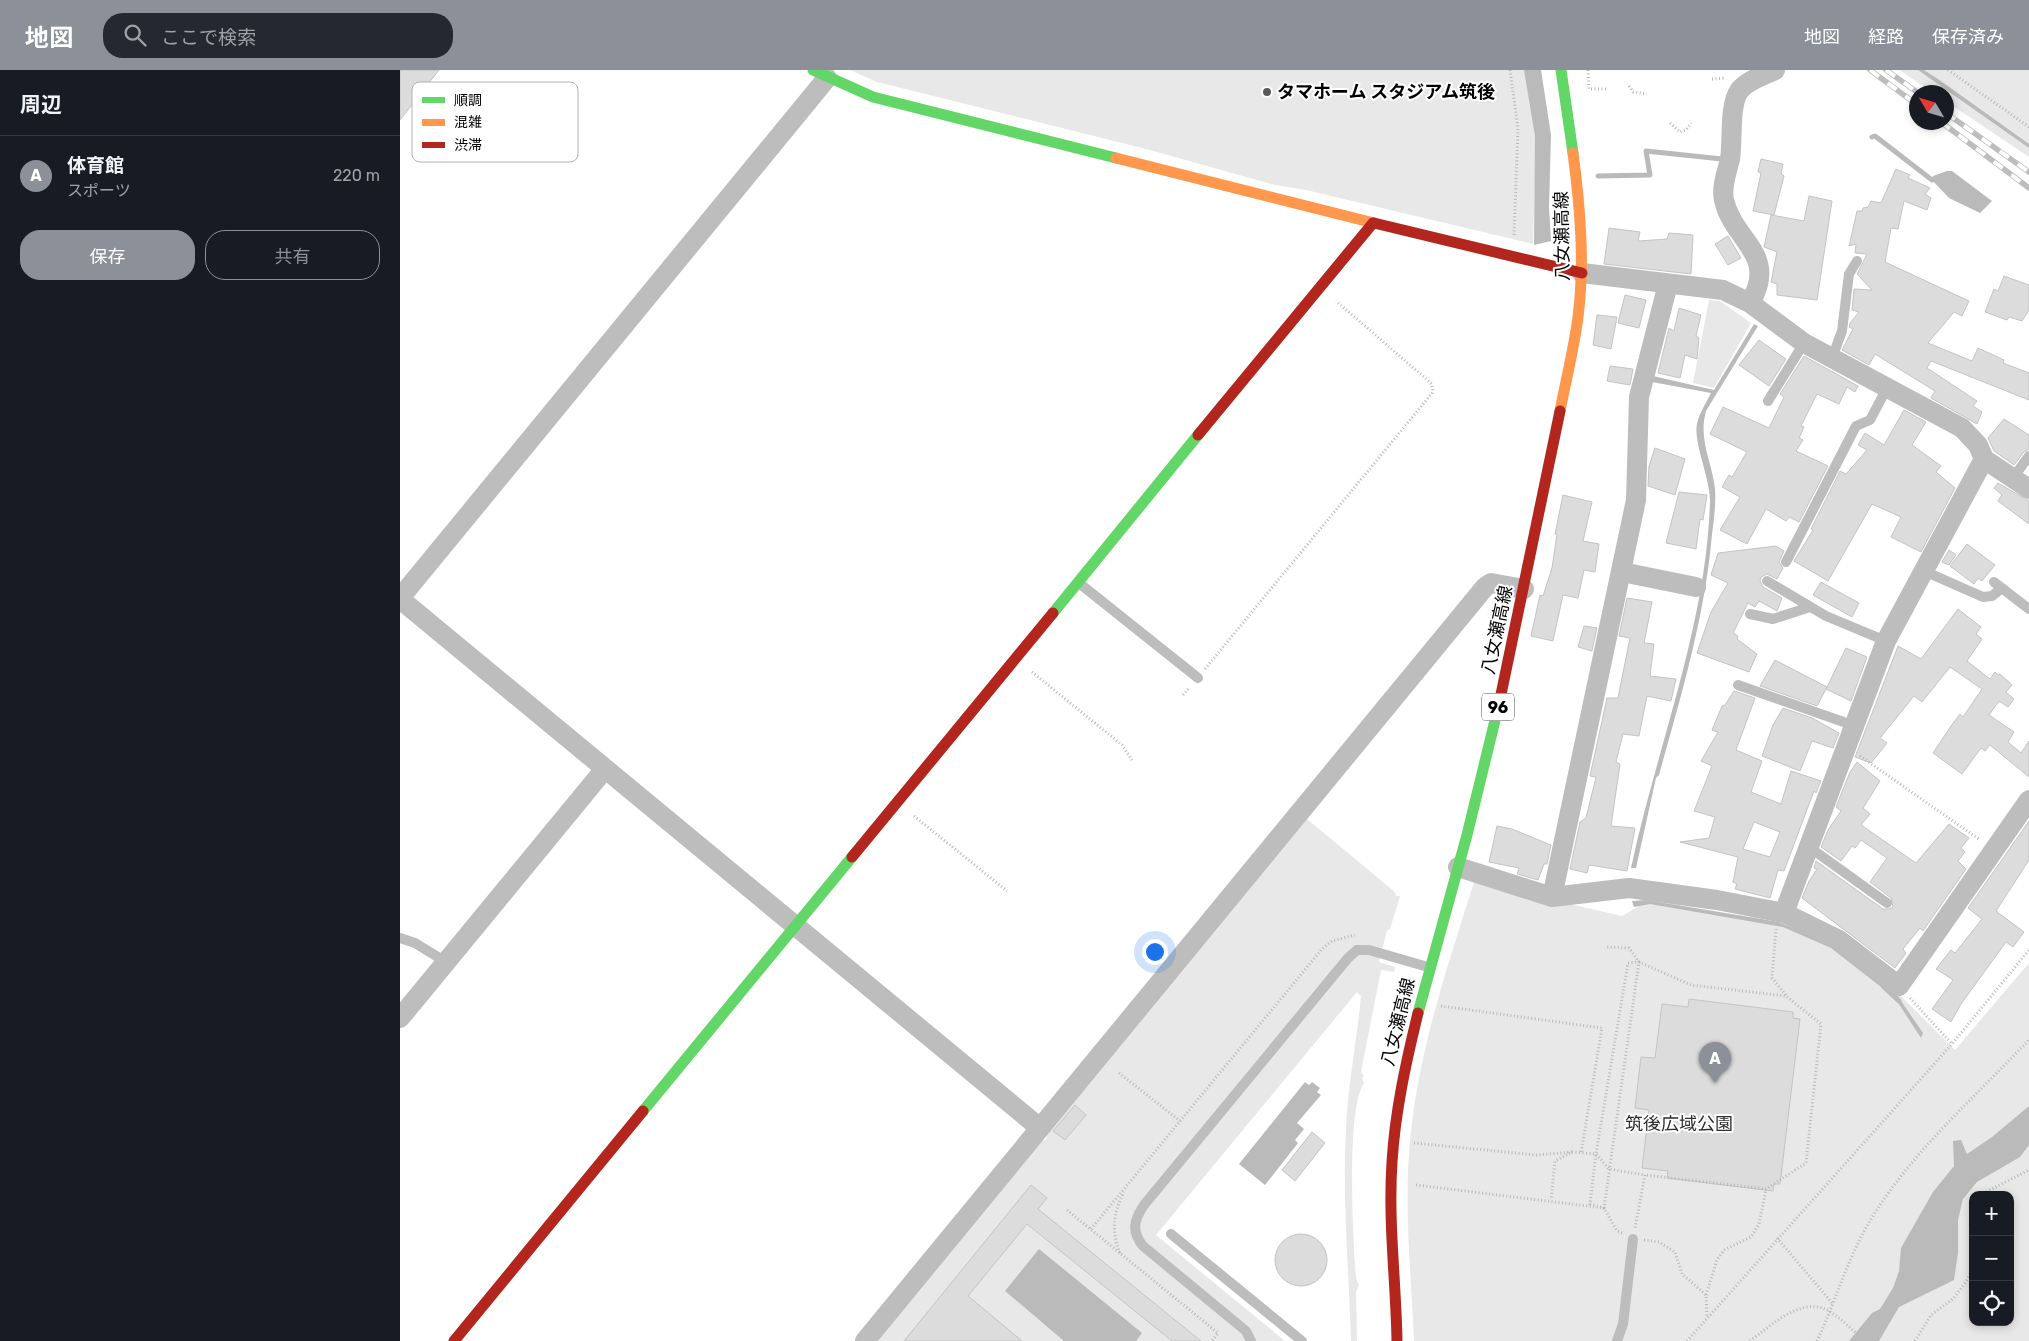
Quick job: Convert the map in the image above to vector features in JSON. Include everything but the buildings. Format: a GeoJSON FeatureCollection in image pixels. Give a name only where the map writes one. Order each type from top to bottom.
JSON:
{"type":"FeatureCollection","features":[{"type":"Feature","properties":{"kind":"street","name":"八女瀬高線"},"geometry":{"type":"LineString","coordinates":[[1396,1341],[1397,1303],[1391,1218],[1394,1141],[1400,1090],[1410,1037],[1458,867],[1495,722],[1524,589],[1578,317],[1582,273],[1578,185],[1572,133],[1561,70]]}},
{"type":"Feature","properties":{"kind":"street"},"geometry":{"type":"LineString","coordinates":[[1750,303],[1758,290],[1760,271],[1756,256],[1728,212],[1724,199],[1724,186],[1730,158],[1734,103],[1739,91],[1750,82],[1775,70]]}},
{"type":"Feature","properties":{"kind":"street"},"geometry":{"type":"LineString","coordinates":[[1040,1128],[796,925],[604,770],[400,599],[820,74],[873,97],[1373,223],[1582,273],[1722,290],[1750,303],[1804,342],[1962,428],[1978,445],[1984,459],[2021,483]]}},
{"type":"Feature","properties":{"kind":"street"},"geometry":{"type":"LineString","coordinates":[[454,1341],[1373,223]]}},
{"type":"Feature","properties":{"kind":"street"},"geometry":{"type":"LineString","coordinates":[[1552,897],[1636,500],[1639,397],[1668,284]]}},
{"type":"Feature","properties":{"kind":"street"},"geometry":{"type":"LineString","coordinates":[[1780,921],[1886,642],[1984,459]]}},
{"type":"Feature","properties":{"kind":"street"},"geometry":{"type":"LineString","coordinates":[[1622,572],[1696,588]]}},
{"type":"Feature","properties":{"kind":"street"},"geometry":{"type":"LineString","coordinates":[[865,1341],[1485,587],[1491,583],[1524,589]]}},
{"type":"Feature","properties":{"kind":"street"},"geometry":{"type":"LineString","coordinates":[[400,1018],[604,770]]}},
{"type":"Feature","properties":{"kind":"street"},"geometry":{"type":"LineString","coordinates":[[1458,867],[1552,897],[1629,888],[1718,900],[1839,940],[1899,986],[2029,800]]}},
{"type":"Feature","properties":{"kind":"lane"},"geometry":{"type":"LineString","coordinates":[[1832,358],[1842,331],[1849,274],[1857,261]]}},
{"type":"Feature","properties":{"kind":"lane"},"geometry":{"type":"LineString","coordinates":[[1768,401],[1804,342]]}},
{"type":"Feature","properties":{"kind":"lane"},"geometry":{"type":"LineString","coordinates":[[1786,562],[1856,426],[1870,420],[1887,388]]}},
{"type":"Feature","properties":{"kind":"lane"},"geometry":{"type":"LineString","coordinates":[[2021,483],[2029,456]]}},
{"type":"Feature","properties":{"kind":"lane"},"geometry":{"type":"LineString","coordinates":[[1924,571],[1983,597],[1992,596],[1998,585],[2029,609]]}},
{"type":"Feature","properties":{"kind":"lane"},"geometry":{"type":"LineString","coordinates":[[1767,581],[1826,616],[1886,642]]}},
{"type":"Feature","properties":{"kind":"lane"},"geometry":{"type":"LineString","coordinates":[[1078,582],[1198,678]]}},
{"type":"Feature","properties":{"kind":"lane"},"geometry":{"type":"LineString","coordinates":[[1750,614],[1773,620],[1810,607]]}},
{"type":"Feature","properties":{"kind":"lane"},"geometry":{"type":"LineString","coordinates":[[1738,685],[1855,726]]}},
{"type":"Feature","properties":{"kind":"lane"},"geometry":{"type":"LineString","coordinates":[[1809,847],[1887,903]]}},
{"type":"Feature","properties":{"kind":"lane"},"geometry":{"type":"LineString","coordinates":[[400,938],[416,943],[446,962]]}},
{"type":"Feature","properties":{"kind":"lane"},"geometry":{"type":"LineString","coordinates":[[1251,1341],[1246,1331],[1143,1246],[1137,1239],[1134,1227],[1136,1217],[1348,958],[1357,950],[1370,950],[1429,968]]}},
{"type":"Feature","properties":{"kind":"lane"},"geometry":{"type":"LineString","coordinates":[[1171,1234],[1302,1341]]}},
{"type":"Feature","properties":{"kind":"lane"},"geometry":{"type":"LineString","coordinates":[[1617,1341],[1623,1324],[1633,1239]]}},
{"type":"Feature","properties":{"kind":"path"},"geometry":{"type":"LineString","coordinates":[[1510,70],[1518,128],[1514,241]]}},
{"type":"Feature","properties":{"kind":"path"},"geometry":{"type":"LineString","coordinates":[[1588,70],[1589,89],[1606,89]]}},
{"type":"Feature","properties":{"kind":"path"},"geometry":{"type":"LineString","coordinates":[[1948,70],[2029,127]]}},
{"type":"Feature","properties":{"kind":"path"},"geometry":{"type":"LineString","coordinates":[[1629,86],[1633,92],[1647,94]]}},
{"type":"Feature","properties":{"kind":"path"},"geometry":{"type":"LineString","coordinates":[[1670,123],[1680,132],[1686,130],[1691,123]]}},
{"type":"Feature","properties":{"kind":"path"},"geometry":{"type":"LineString","coordinates":[[1183,695],[1433,392],[1432,384],[1320,288]]}},
{"type":"Feature","properties":{"kind":"path"},"geometry":{"type":"LineString","coordinates":[[1015,659],[1122,745],[1132,760]]}},
{"type":"Feature","properties":{"kind":"path"},"geometry":{"type":"LineString","coordinates":[[1847,748],[1994,850]]}},
{"type":"Feature","properties":{"kind":"path"},"geometry":{"type":"LineString","coordinates":[[898,802],[1006,891]]}},
{"type":"Feature","properties":{"kind":"path"},"geometry":{"type":"LineString","coordinates":[[1394,1141],[1536,1155],[1572,1152],[1596,1154],[1610,1170],[1766,1189],[1806,1163],[1822,1024],[1786,996],[1772,978],[1780,921]]}},
{"type":"Feature","properties":{"kind":"path"},"geometry":{"type":"LineString","coordinates":[[1091,1229],[1322,949],[1332,941],[1358,935]]}},
{"type":"Feature","properties":{"kind":"path"},"geometry":{"type":"LineString","coordinates":[[1607,947],[1629,948],[1639,962],[1604,1208],[1618,1230],[1633,1239],[1659,1242],[1675,1252],[1682,1274],[1706,1295]]}},
{"type":"Feature","properties":{"kind":"path"},"geometry":{"type":"LineString","coordinates":[[1687,1341],[1952,1044],[2029,950]]}},
{"type":"Feature","properties":{"kind":"path"},"geometry":{"type":"LineString","coordinates":[[1604,1208],[1590,1204],[1596,1154],[1628,963],[1639,962],[1691,985],[1786,996]]}},
{"type":"Feature","properties":{"kind":"path"},"geometry":{"type":"LineString","coordinates":[[1899,986],[1952,1044]]}},
{"type":"Feature","properties":{"kind":"path"},"geometry":{"type":"LineString","coordinates":[[1433,1005],[1602,1028],[1581,1153]]}},
{"type":"Feature","properties":{"kind":"path"},"geometry":{"type":"LineString","coordinates":[[1817,1341],[1831,1312],[1832,1304],[1846,1266],[1868,1225],[1899,1179],[1967,1104],[2029,1040]]}},
{"type":"Feature","properties":{"kind":"path"},"geometry":{"type":"LineString","coordinates":[[1119,1073],[1180,1121]]}},
{"type":"Feature","properties":{"kind":"path"},"geometry":{"type":"LineString","coordinates":[[1551,1200],[1555,1161],[1572,1152]]}},
{"type":"Feature","properties":{"kind":"path"},"geometry":{"type":"LineString","coordinates":[[1988,1191],[2029,1170]]}},
{"type":"Feature","properties":{"kind":"path"},"geometry":{"type":"LineString","coordinates":[[1633,1239],[1645,1175]]}},
{"type":"Feature","properties":{"kind":"path"},"geometry":{"type":"LineString","coordinates":[[1121,1253],[1116,1244],[1114,1223],[1118,1202],[1127,1185]]}},
{"type":"Feature","properties":{"kind":"path"},"geometry":{"type":"LineString","coordinates":[[1416,1185],[1551,1200],[1604,1208]]}},
{"type":"Feature","properties":{"kind":"path"},"geometry":{"type":"LineString","coordinates":[[1707,1317],[1706,1295],[1717,1260],[1724,1250],[1751,1237],[1760,1224],[1766,1189]]}},
{"type":"Feature","properties":{"kind":"path"},"geometry":{"type":"LineString","coordinates":[[1067,1210],[1218,1333],[1212,1341]]}},
{"type":"Feature","properties":{"kind":"path"},"geometry":{"type":"LineString","coordinates":[[1777,1238],[1832,1304]]}},
{"type":"Feature","properties":{"kind":"path"},"geometry":{"type":"LineString","coordinates":[[1915,1341],[1931,1315],[1954,1298],[1969,1276]]}},
{"type":"Feature","properties":{"kind":"path"},"geometry":{"type":"LineString","coordinates":[[1750,1341],[1798,1308],[1818,1308],[1831,1312],[1865,1341]]}},
{"type":"Feature","properties":{"kind":"green space"},"geometry":{"type":"Polygon","coordinates":[[[850,70],[1527,70],[1536,142],[1533,244],[1306,190],[1275,185],[1150,150],[877,82],[850,70]]]}},
{"type":"Feature","properties":{"kind":"green space"},"geometry":{"type":"Polygon","coordinates":[[[1899,70],[2029,70],[2029,157],[1954,107],[1954,85],[1922,85],[1899,70]]]}},
{"type":"Feature","properties":{"kind":"green space"},"geometry":{"type":"Polygon","coordinates":[[[1709,300],[1720,301],[1751,323],[1714,388],[1693,383],[1709,300]]]}},
{"type":"Feature","properties":{"kind":"green space"},"geometry":{"type":"Polygon","coordinates":[[[1307,819],[1395,892],[1396,896],[1400,896],[1390,929],[1387,930],[1379,962],[1395,967],[1394,972],[1381,970],[1361,1072],[1364,1076],[1362,1078],[1364,1083],[1358,1097],[1355,1119],[1352,1207],[1356,1278],[1359,1285],[1356,1292],[1357,1341],[1351,1341],[1346,1234],[1345,1155],[1347,1112],[1361,996],[1357,992],[1156,1235],[1285,1341],[875,1341],[1041,1140],[1046,1140],[1049,1127],[1307,819]]]}},
{"type":"Feature","properties":{"kind":"green space","name":"筑後広域公園"},"geometry":{"type":"Polygon","coordinates":[[[1474,882],[1622,916],[1650,900],[1774,921],[1840,948],[1894,989],[1955,1050],[2029,963],[2029,1341],[1414,1341],[1408,1210],[1411,1132],[1421,1068],[1445,975],[1474,882]]]}},
{"type":"Feature","properties":{"kind":"shaded area"},"geometry":{"type":"Polygon","coordinates":[[[1524,70],[1541,70],[1551,135],[1549,207],[1551,241],[1534,245],[1535,136],[1524,70]]]}},
{"type":"Feature","properties":{"kind":"shaded area"},"geometry":{"type":"Polygon","coordinates":[[[1918,70],[1924,70],[1946,85],[1939,85],[1918,70]]]}},
{"type":"Feature","properties":{"kind":"shaded area"},"geometry":{"type":"Polygon","coordinates":[[[1954,90],[2029,144],[2029,148],[1954,95],[1954,90]]]}},
{"type":"Feature","properties":{"kind":"shaded area"},"geometry":{"type":"Polygon","coordinates":[[[1952,171],[1992,201],[1980,213],[1949,198],[1932,180],[1933,176],[1952,171]]]}},
{"type":"Feature","properties":{"kind":"shaded area"},"geometry":{"type":"Polygon","coordinates":[[[1754,324],[1758,326],[1706,411],[1704,422],[1705,441],[1715,489],[1715,500],[1704,596],[1684,686],[1659,775],[1656,778],[1636,868],[1631,868],[1679,686],[1700,595],[1707,549],[1710,502],[1708,483],[1696,432],[1699,416],[1711,393],[1652,382],[1653,376],[1714,390],[1754,324]]]}},
{"type":"Feature","properties":{"kind":"shaded area"},"geometry":{"type":"Polygon","coordinates":[[[1646,900],[1779,922],[1839,949],[1887,987],[1885,990],[1831,948],[1783,927],[1650,904],[1634,907],[1632,901],[1646,900]]]}},
{"type":"Feature","properties":{"kind":"shaded area"},"geometry":{"type":"Polygon","coordinates":[[[1897,995],[1923,1033],[1921,1038],[1895,998],[1897,995]]]}},
{"type":"Feature","properties":{"kind":"shaded area"},"geometry":{"type":"Polygon","coordinates":[[[1305,1082],[1309,1085],[1312,1082],[1320,1088],[1317,1092],[1321,1095],[1297,1123],[1304,1129],[1295,1140],[1298,1143],[1265,1185],[1239,1164],[1305,1082]]]}},
{"type":"Feature","properties":{"kind":"shaded area"},"geometry":{"type":"Polygon","coordinates":[[[2029,1106],[2029,1145],[2020,1157],[1977,1182],[1963,1199],[1958,1220],[1958,1253],[1954,1280],[1899,1307],[1879,1341],[1849,1341],[1872,1313],[1880,1309],[1893,1288],[1899,1271],[1901,1248],[1933,1192],[1954,1166],[1953,1141],[1961,1140],[1967,1154],[1992,1137],[2029,1106]]]}},
{"type":"Feature","properties":{"kind":"shaded area"},"geometry":{"type":"Polygon","coordinates":[[[1039,1249],[1142,1333],[1136,1341],[1064,1341],[1005,1291],[1039,1249]]]}},
{"type":"Feature","properties":{"kind":"waterway"},"geometry":{"type":"LineString","coordinates":[[1872,137],[1875,136],[1932,180]]}},
{"type":"Feature","properties":{"kind":"waterway"},"geometry":{"type":"LineString","coordinates":[[1598,176],[1650,175],[1646,151],[1722,159]]}},
{"type":"Feature","properties":{"kind":"waterway"},"geometry":{"type":"LineString","coordinates":[[1883,986],[1899,1001]]}},
{"type":"Feature","properties":{"kind":"railway"},"geometry":{"type":"LineString","coordinates":[[1870,70],[1909,99]]}},
{"type":"Feature","properties":{"kind":"railway"},"geometry":{"type":"LineString","coordinates":[[1886,70],[1909,86]]}},
{"type":"Feature","properties":{"kind":"railway"},"geometry":{"type":"LineString","coordinates":[[1954,119],[2029,172]]}},
{"type":"Feature","properties":{"kind":"railway"},"geometry":{"type":"LineString","coordinates":[[1952,130],[2029,188]]}},
{"type":"Feature","properties":{"kind":"traffic: fast"},"geometry":{"type":"LineString","coordinates":[[813,70],[873,97],[1116,158]]}},
{"type":"Feature","properties":{"kind":"traffic: fast"},"geometry":{"type":"LineString","coordinates":[[1561,70],[1573,153]]}},
{"type":"Feature","properties":{"kind":"traffic: fast"},"geometry":{"type":"LineString","coordinates":[[1053,613],[1198,435]]}},
{"type":"Feature","properties":{"kind":"traffic: fast"},"geometry":{"type":"LineString","coordinates":[[1418,1013],[1467,835],[1499,704]]}},
{"type":"Feature","properties":{"kind":"traffic: fast"},"geometry":{"type":"LineString","coordinates":[[643,1111],[852,857]]}},
{"type":"Feature","properties":{"kind":"traffic: slow"},"geometry":{"type":"LineString","coordinates":[[1560,411],[1572,352],[1580,297],[1580,214],[1573,153]]}},
{"type":"Feature","properties":{"kind":"traffic: slow"},"geometry":{"type":"LineString","coordinates":[[1116,158],[1374,223]]}},
{"type":"Feature","properties":{"kind":"traffic: jam"},"geometry":{"type":"LineString","coordinates":[[1198,435],[1373,223]]}},
{"type":"Feature","properties":{"kind":"traffic: jam"},"geometry":{"type":"LineString","coordinates":[[1374,223],[1582,273]]}},
{"type":"Feature","properties":{"kind":"traffic: jam"},"geometry":{"type":"LineString","coordinates":[[1499,704],[1560,411]]}},
{"type":"Feature","properties":{"kind":"traffic: jam"},"geometry":{"type":"LineString","coordinates":[[852,857],[1053,613]]}},
{"type":"Feature","properties":{"kind":"traffic: jam"},"geometry":{"type":"LineString","coordinates":[[1397,1341],[1392,1229],[1392,1162],[1402,1087],[1418,1013]]}},
{"type":"Feature","properties":{"kind":"traffic: jam"},"geometry":{"type":"LineString","coordinates":[[454,1341],[643,1111]]}},
{"type":"Feature","properties":{"kind":"place","name":"タマホーム スタジアム筑後"},"geometry":{"type":"Point","coordinates":[1267,92]}},
{"type":"Feature","properties":{"kind":"place","name":"体育館"},"geometry":{"type":"Point","coordinates":[1715,1083]}}]}
